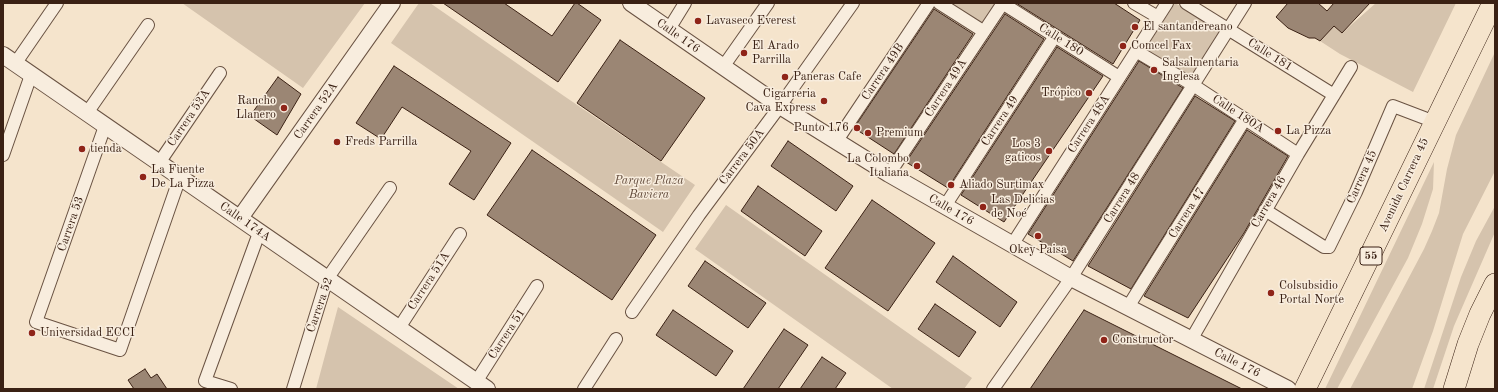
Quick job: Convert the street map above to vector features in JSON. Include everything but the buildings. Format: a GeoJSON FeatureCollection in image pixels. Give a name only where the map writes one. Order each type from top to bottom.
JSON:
{"type":"FeatureCollection","features":[{"type":"Feature","properties":{"kind":"highway","name":"Avenida Carrera 45"},"geometry":{"type":"LineString","coordinates":[[1305,389],[1493,3]]}},
{"type":"Feature","properties":{"kind":"highway"},"geometry":{"type":"LineString","coordinates":[[1454,389],[1468,344],[1480,314],[1495,284]]}},
{"type":"Feature","properties":{"kind":"street"},"geometry":{"type":"LineString","coordinates":[[9,59],[57,3]]}},
{"type":"Feature","properties":{"kind":"street","name":"Carrera 52A"},"geometry":{"type":"LineString","coordinates":[[240,218],[392,3]]}},
{"type":"Feature","properties":{"kind":"street","name":"Calle 176"},"geometry":{"type":"LineString","coordinates":[[631,3],[780,106],[889,174],[1071,278],[1288,389]]}},
{"type":"Feature","properties":{"kind":"street"},"geometry":{"type":"LineString","coordinates":[[669,29],[685,3]]}},
{"type":"Feature","properties":{"kind":"street"},"geometry":{"type":"LineString","coordinates":[[723,66],[768,3]]}},
{"type":"Feature","properties":{"kind":"street","name":"Carrera 50A"},"geometry":{"type":"LineString","coordinates":[[632,312],[699,215],[780,106],[853,3]]}},
{"type":"Feature","properties":{"kind":"street","name":"Carrera 49B"},"geometry":{"type":"LineString","coordinates":[[836,142],[929,3]]}},
{"type":"Feature","properties":{"kind":"street"},"geometry":{"type":"LineString","coordinates":[[939,3],[983,31]]}},
{"type":"Feature","properties":{"kind":"street","name":"Carrera 49A"},"geometry":{"type":"LineString","coordinates":[[889,174],[1002,3]]}},
{"type":"Feature","properties":{"kind":"street","name":"Calle 180"},"geometry":{"type":"LineString","coordinates":[[1002,3],[1119,77]]}},
{"type":"Feature","properties":{"kind":"street"},"geometry":{"type":"LineString","coordinates":[[1134,3],[1158,18]]}},
{"type":"Feature","properties":{"kind":"street","name":"Carrera 48A"},"geometry":{"type":"LineString","coordinates":[[1012,245],[1167,3]]}},
{"type":"Feature","properties":{"kind":"street","name":"Calle 181"},"geometry":{"type":"LineString","coordinates":[[1186,3],[1334,95]]}},
{"type":"Feature","properties":{"kind":"street","name":"Carrera 48"},"geometry":{"type":"LineString","coordinates":[[993,389],[1071,278],[1245,3]]}},
{"type":"Feature","properties":{"kind":"street"},"geometry":{"type":"LineString","coordinates":[[87,113],[148,25]]}},
{"type":"Feature","properties":{"kind":"street","name":"Carrera 49"},"geometry":{"type":"LineString","coordinates":[[945,206],[1055,36]]}},
{"type":"Feature","properties":{"kind":"street","name":"Calle 180A"},"geometry":{"type":"LineString","coordinates":[[1136,51],[1193,85],[1298,154]]}},
{"type":"Feature","properties":{"kind":"street","name":"Calle 174A"},"geometry":{"type":"LineString","coordinates":[[9,59],[481,385]]}},
{"type":"Feature","properties":{"kind":"street","name":"Carrera 46"},"geometry":{"type":"LineString","coordinates":[[1191,340],[1265,210],[1351,67]]}},
{"type":"Feature","properties":{"kind":"street","name":"Carrera 53A"},"geometry":{"type":"LineString","coordinates":[[159,163],[220,72]]}},
{"type":"Feature","properties":{"kind":"street"},"geometry":{"type":"LineString","coordinates":[[3,155],[31,75]]}},
{"type":"Feature","properties":{"kind":"street","name":"Carrera 45"},"geometry":{"type":"LineString","coordinates":[[1265,210],[1324,248],[1328,247],[1356,192],[1393,106],[1435,122]]}},
{"type":"Feature","properties":{"kind":"street","name":"Carrera 47"},"geometry":{"type":"LineString","coordinates":[[1128,307],[1245,119]]}},
{"type":"Feature","properties":{"kind":"street","name":"Carrera 53"},"geometry":{"type":"LineString","coordinates":[[106,126],[36,322],[120,350],[180,177]]}},
{"type":"Feature","properties":{"kind":"street","name":"Carrera 52"},"geometry":{"type":"LineString","coordinates":[[293,389],[327,279],[390,188]]}},
{"type":"Feature","properties":{"kind":"street"},"geometry":{"type":"LineString","coordinates":[[231,389],[205,381],[260,233]]}},
{"type":"Feature","properties":{"kind":"street","name":"Carrera 51A"},"geometry":{"type":"LineString","coordinates":[[399,328],[460,234]]}},
{"type":"Feature","properties":{"kind":"street","name":"Carrera 51"},"geometry":{"type":"LineString","coordinates":[[481,385],[537,286]]}},
{"type":"Feature","properties":{"kind":"street"},"geometry":{"type":"LineString","coordinates":[[584,389],[616,339]]}},
{"type":"Feature","properties":{"kind":"green space"},"geometry":{"type":"Polygon","coordinates":[[[182,3],[365,3],[303,88],[182,3]]]}},
{"type":"Feature","properties":{"kind":"green space","name":"Parque Plaza Baviera"},"geometry":{"type":"Polygon","coordinates":[[[419,3],[430,3],[695,185],[663,232],[391,43],[419,3]]]}},
{"type":"Feature","properties":{"kind":"green space"},"geometry":{"type":"Polygon","coordinates":[[[947,3],[996,3],[982,25],[947,3]]]}},
{"type":"Feature","properties":{"kind":"green space"},"geometry":{"type":"Polygon","coordinates":[[[1175,3],[1223,31],[1193,79],[1145,50],[1175,3]]]}},
{"type":"Feature","properties":{"kind":"green space"},"geometry":{"type":"Polygon","coordinates":[[[1376,3],[1456,3],[1413,92],[1340,54],[1320,41],[1334,26],[1342,33],[1376,3]]]}},
{"type":"Feature","properties":{"kind":"green space"},"geometry":{"type":"Polygon","coordinates":[[[1495,52],[1495,171],[1463,234],[1433,331],[1412,389],[1350,389],[1432,231],[1439,213],[1447,169],[1456,135],[1495,52]]]}},
{"type":"Feature","properties":{"kind":"green space"},"geometry":{"type":"Polygon","coordinates":[[[1434,162],[1433,189],[1422,224],[1408,258],[1337,389],[1325,389],[1434,162]]]}},
{"type":"Feature","properties":{"kind":"green space"},"geometry":{"type":"Polygon","coordinates":[[[726,205],[972,378],[964,389],[893,389],[695,249],[726,205]]]}},
{"type":"Feature","properties":{"kind":"green space"},"geometry":{"type":"Polygon","coordinates":[[[1495,206],[1495,232],[1454,326],[1433,389],[1424,389],[1461,277],[1476,241],[1495,206]]]}},
{"type":"Feature","properties":{"kind":"green space"},"geometry":{"type":"Polygon","coordinates":[[[338,307],[459,389],[316,389],[338,307]]]}},
{"type":"Feature","properties":{"kind":"place","name":"Lavaseco Everest"},"geometry":{"type":"Point","coordinates":[698,21]}},
{"type":"Feature","properties":{"kind":"place","name":"El santandereano"},"geometry":{"type":"Point","coordinates":[1135,27]}},
{"type":"Feature","properties":{"kind":"place","name":"Comcel Fax"},"geometry":{"type":"Point","coordinates":[1123,46]}},
{"type":"Feature","properties":{"kind":"place","name":"El Arado Parrilla"},"geometry":{"type":"Point","coordinates":[744,53]}},
{"type":"Feature","properties":{"kind":"place","name":"Salsalmentaria Inglesa"},"geometry":{"type":"Point","coordinates":[1154,70]}},
{"type":"Feature","properties":{"kind":"place","name":"Paneras Cafe"},"geometry":{"type":"Point","coordinates":[785,77]}},
{"type":"Feature","properties":{"kind":"place","name":"Trópico"},"geometry":{"type":"Point","coordinates":[1089,93]}},
{"type":"Feature","properties":{"kind":"place","name":"Cigarreria Cava Express"},"geometry":{"type":"Point","coordinates":[824,101]}},
{"type":"Feature","properties":{"kind":"place","name":"Rancho Llanero"},"geometry":{"type":"Point","coordinates":[284,108]}},
{"type":"Feature","properties":{"kind":"place","name":"Punto 176"},"geometry":{"type":"Point","coordinates":[857,128]}},
{"type":"Feature","properties":{"kind":"place","name":"La Pizza"},"geometry":{"type":"Point","coordinates":[1278,131]}},
{"type":"Feature","properties":{"kind":"place","name":"Premium"},"geometry":{"type":"Point","coordinates":[868,133]}},
{"type":"Feature","properties":{"kind":"place","name":"Freds Parrilla"},"geometry":{"type":"Point","coordinates":[337,142]}},
{"type":"Feature","properties":{"kind":"place","name":"tienda"},"geometry":{"type":"Point","coordinates":[82,149]}},
{"type":"Feature","properties":{"kind":"place","name":"Los 3 gaticos"},"geometry":{"type":"Point","coordinates":[1049,151]}},
{"type":"Feature","properties":{"kind":"place","name":"La Colombo Italiana"},"geometry":{"type":"Point","coordinates":[917,166]}},
{"type":"Feature","properties":{"kind":"place","name":"La Fuente De La Pizza"},"geometry":{"type":"Point","coordinates":[143,177]}},
{"type":"Feature","properties":{"kind":"place","name":"Aliado Surtimax"},"geometry":{"type":"Point","coordinates":[951,185]}},
{"type":"Feature","properties":{"kind":"place","name":"Las Delicias de Noé"},"geometry":{"type":"Point","coordinates":[983,207]}},
{"type":"Feature","properties":{"kind":"place","name":"Okey Paisa"},"geometry":{"type":"Point","coordinates":[1038,236]}},
{"type":"Feature","properties":{"kind":"place","name":"Colsubsidio Portal Norte"},"geometry":{"type":"Point","coordinates":[1271,293]}},
{"type":"Feature","properties":{"kind":"place","name":"Universidad ECCI"},"geometry":{"type":"Point","coordinates":[32,333]}},
{"type":"Feature","properties":{"kind":"place","name":"Constructor"},"geometry":{"type":"Point","coordinates":[1104,340]}}]}
